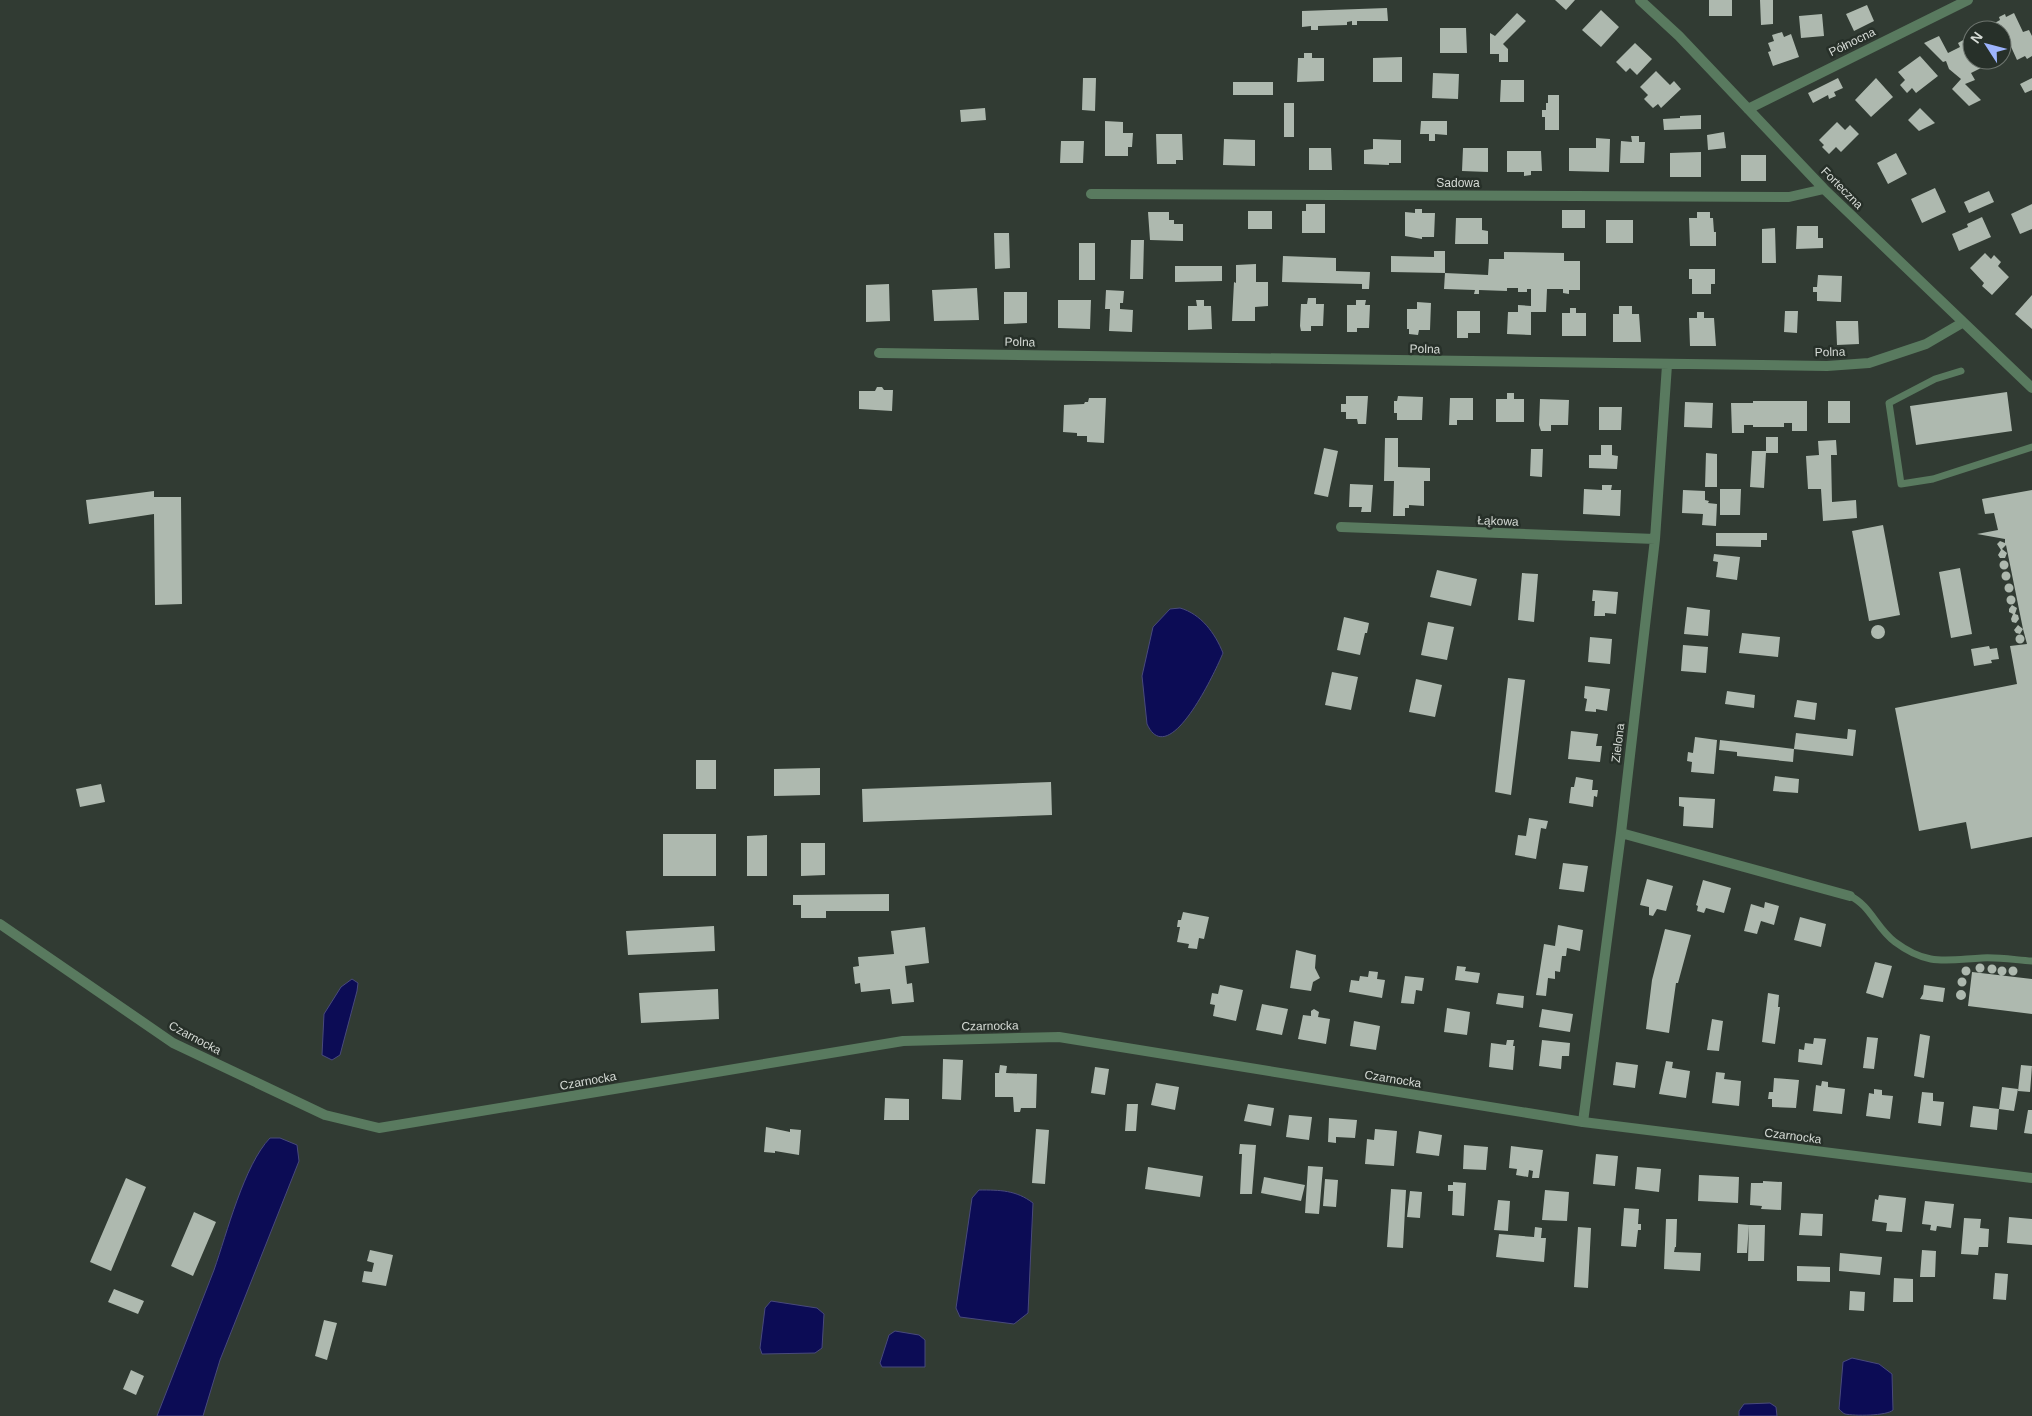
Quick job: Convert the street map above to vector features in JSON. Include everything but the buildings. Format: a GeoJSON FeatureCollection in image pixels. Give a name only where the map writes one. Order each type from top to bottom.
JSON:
{"type":"FeatureCollection","features":[{"type":"Feature","properties":{"kind":"street","name":"Forteczna"},"geometry":{"type":"LineString","coordinates":[[1640,0],[1679,36],[1824,189],[2032,388]]}},
{"type":"Feature","properties":{"kind":"street","name":"Północna"},"geometry":{"type":"LineString","coordinates":[[1748,109],[1968,0]]}},
{"type":"Feature","properties":{"kind":"street","name":"Sadowa"},"geometry":{"type":"LineString","coordinates":[[1091,194],[1789,197],[1824,189]]}},
{"type":"Feature","properties":{"kind":"street","name":"Polna"},"geometry":{"type":"LineString","coordinates":[[879,353],[1827,366],[1869,363],[1926,344],[1962,323]]}},
{"type":"Feature","properties":{"kind":"street","name":"Zielona"},"geometry":{"type":"LineString","coordinates":[[1583,1122],[1655,539],[1667,365]]}},
{"type":"Feature","properties":{"kind":"street","name":"Łąkowa"},"geometry":{"type":"LineString","coordinates":[[1341,527],[1655,539]]}},
{"type":"Feature","properties":{"kind":"street"},"geometry":{"type":"LineString","coordinates":[[1620,833],[1850,896]]}},
{"type":"Feature","properties":{"kind":"street","name":"Czarnocka"},"geometry":{"type":"LineString","coordinates":[[0,924],[173,1043],[325,1115],[379,1128],[903,1040],[1059,1037],[1583,1122],[2032,1178]]}},
{"type":"Feature","properties":{"kind":"lane"},"geometry":{"type":"LineString","coordinates":[[1961,371],[1935,379],[1889,403],[1901,484],[1933,479],[2032,446]]}},
{"type":"Feature","properties":{"kind":"lane"},"geometry":{"type":"LineString","coordinates":[[1850,896],[1860,902],[1893,941],[1915,955],[1932,960],[1950,961],[1984,958],[2032,961]]}},
{"type":"Feature","properties":{"kind":"shaded area"},"geometry":{"type":"Polygon","coordinates":[[[1180,608],[1188,611],[1206,625],[1216,638],[1223,653],[1202,696],[1191,713],[1179,727],[1167,736],[1156,735],[1147,724],[1142,676],[1153,627],[1170,609],[1180,608]]]}},
{"type":"Feature","properties":{"kind":"shaded area"},"geometry":{"type":"Polygon","coordinates":[[[352,979],[358,983],[357,991],[340,1055],[332,1060],[322,1055],[324,1014],[341,987],[352,979]]]}},
{"type":"Feature","properties":{"kind":"shaded area"},"geometry":{"type":"Polygon","coordinates":[[[270,1138],[280,1138],[297,1145],[299,1161],[220,1360],[203,1416],[157,1416],[214,1270],[244,1182],[252,1165],[270,1138]]]}},
{"type":"Feature","properties":{"kind":"shaded area"},"geometry":{"type":"Polygon","coordinates":[[[979,1190],[1014,1193],[1033,1203],[1028,1313],[1014,1324],[960,1317],[956,1308],[972,1198],[979,1190]]]}},
{"type":"Feature","properties":{"kind":"shaded area"},"geometry":{"type":"Polygon","coordinates":[[[771,1301],[817,1308],[824,1314],[822,1348],[815,1353],[762,1354],[760,1348],[765,1308],[771,1301]]]}},
{"type":"Feature","properties":{"kind":"shaded area"},"geometry":{"type":"Polygon","coordinates":[[[895,1331],[919,1335],[925,1340],[925,1367],[882,1367],[880,1363],[889,1335],[895,1331]]]}},
{"type":"Feature","properties":{"kind":"shaded area"},"geometry":{"type":"Polygon","coordinates":[[[1852,1358],[1879,1364],[1892,1374],[1893,1410],[1863,1415],[1845,1414],[1839,1409],[1843,1362],[1852,1358]]]}},
{"type":"Feature","properties":{"kind":"shaded area"},"geometry":{"type":"Polygon","coordinates":[[[1770,1403],[1776,1407],[1777,1416],[1739,1416],[1739,1411],[1744,1404],[1770,1403]]]}}]}
